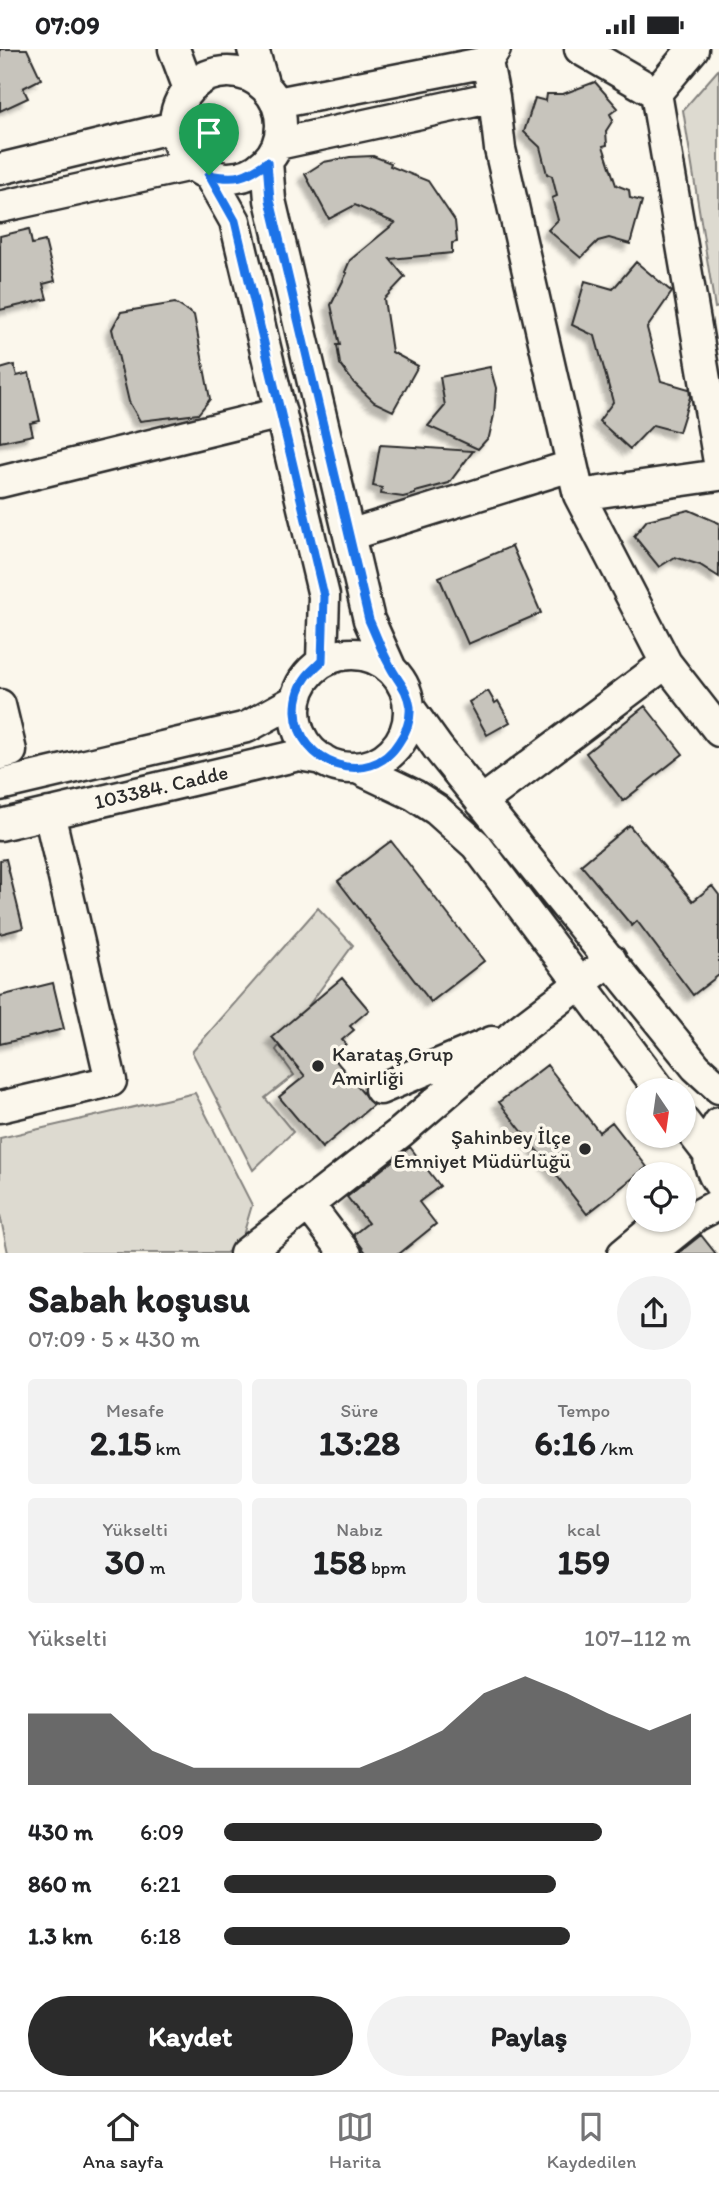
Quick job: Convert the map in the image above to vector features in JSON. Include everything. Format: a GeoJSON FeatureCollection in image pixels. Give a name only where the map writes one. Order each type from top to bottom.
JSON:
{"type":"FeatureCollection","features":[{"type":"Feature","properties":{"kind":"street"},"geometry":{"type":"LineString","coordinates":[[174,49],[189,89]]}},
{"type":"Feature","properties":{"kind":"street"},"geometry":{"type":"LineString","coordinates":[[253,49],[281,124],[272,153],[270,200],[369,620],[390,667],[404,686],[410,709],[438,748],[696,1067],[719,1088]]}},
{"type":"Feature","properties":{"kind":"street"},"geometry":{"type":"LineString","coordinates":[[580,49],[656,93]]}},
{"type":"Feature","properties":{"kind":"street"},"geometry":{"type":"LineString","coordinates":[[693,49],[656,93],[719,462]]}},
{"type":"Feature","properties":{"kind":"street"},"geometry":{"type":"LineString","coordinates":[[322,661],[324,596],[235,221],[200,170],[179,147],[174,127],[178,107],[189,89],[206,77],[221,61],[247,76],[271,95],[491,55],[500,149],[579,495],[666,663],[719,731]]}},
{"type":"Feature","properties":{"kind":"street"},"geometry":{"type":"LineString","coordinates":[[0,207],[200,170],[229,179],[250,174],[272,153],[494,97]]}},
{"type":"Feature","properties":{"kind":"street"},"geometry":{"type":"LineString","coordinates":[[0,169],[174,127]]}},
{"type":"Feature","properties":{"kind":"street"},"geometry":{"type":"LineString","coordinates":[[0,482],[281,413]]}},
{"type":"Feature","properties":{"kind":"street"},"geometry":{"type":"LineString","coordinates":[[349,535],[571,466]]}},
{"type":"Feature","properties":{"kind":"street"},"geometry":{"type":"LineString","coordinates":[[579,495],[719,475]]}},
{"type":"Feature","properties":{"kind":"street"},"geometry":{"type":"LineString","coordinates":[[390,667],[369,656],[345,654],[322,661],[305,678],[296,700],[296,723],[305,744],[322,759],[339,767],[357,768],[378,762],[395,749],[407,730],[410,709]]}},
{"type":"Feature","properties":{"kind":"street"},"geometry":{"type":"LineString","coordinates":[[481,802],[666,663]]}},
{"type":"Feature","properties":{"kind":"street"},"geometry":{"type":"LineString","coordinates":[[0,786],[247,727],[296,700]]}},
{"type":"Feature","properties":{"kind":"street"},"geometry":{"type":"LineString","coordinates":[[0,705],[11,751],[0,754]]}},
{"type":"Feature","properties":{"kind":"street","name":"103384. Cadde"},"geometry":{"type":"LineString","coordinates":[[0,825],[299,755],[322,759]]}},
{"type":"Feature","properties":{"kind":"street"},"geometry":{"type":"LineString","coordinates":[[357,768],[414,795],[476,845],[651,1078]]}},
{"type":"Feature","properties":{"kind":"street"},"geometry":{"type":"LineString","coordinates":[[0,1107],[111,1081],[49,813]]}},
{"type":"Feature","properties":{"kind":"street"},"geometry":{"type":"LineString","coordinates":[[246,1253],[401,1132],[518,1031],[611,960]]}},
{"type":"Feature","properties":{"kind":"street"},"geometry":{"type":"LineString","coordinates":[[380,1089],[518,1031]]}},
{"type":"Feature","properties":{"kind":"street"},"geometry":{"type":"LineString","coordinates":[[650,1253],[696,1216],[715,1180],[710,1141],[719,1123]]}},
{"type":"Feature","properties":{"kind":"street"},"geometry":{"type":"LineString","coordinates":[[696,1144],[715,1180]]}},
{"type":"Feature","properties":{"kind":"street"},"geometry":{"type":"LineString","coordinates":[[696,1195],[715,1180]]}},
{"type":"Feature","properties":{"kind":"street"},"geometry":{"type":"LineString","coordinates":[[308,1205],[345,1253]]}},
{"type":"Feature","properties":{"kind":"street"},"geometry":{"type":"LineString","coordinates":[[624,1253],[650,1232]]}},
{"type":"Feature","properties":{"kind":"shaded area"},"geometry":{"type":"Polygon","coordinates":[[[719,69],[719,307],[715,308],[683,110],[719,69]]]}},
{"type":"Feature","properties":{"kind":"shaded area"},"geometry":{"type":"Polygon","coordinates":[[[318,908],[353,945],[276,1050],[294,1075],[265,1098],[293,1132],[253,1170],[192,1052],[318,908]]]}},
{"type":"Feature","properties":{"kind":"shaded area"},"geometry":{"type":"Polygon","coordinates":[[[195,1093],[252,1205],[241,1242],[226,1253],[8,1253],[0,1215],[0,1138],[195,1093]]]}},
{"type":"Feature","properties":{"kind":"building"},"geometry":{"type":"Polygon","coordinates":[[[0,49],[27,49],[41,79],[23,88],[28,98],[0,111],[0,49]]]}},
{"type":"Feature","properties":{"kind":"building"},"geometry":{"type":"Polygon","coordinates":[[[595,82],[618,108],[610,114],[613,120],[606,131],[607,145],[603,146],[616,185],[629,190],[630,198],[642,201],[630,244],[609,238],[598,241],[581,258],[548,230],[558,220],[552,198],[557,196],[552,176],[547,174],[540,147],[524,132],[535,98],[546,101],[547,94],[563,94],[595,82]]]}},
{"type":"Feature","properties":{"kind":"building"},"geometry":{"type":"Polygon","coordinates":[[[373,156],[428,181],[455,221],[457,242],[452,243],[452,253],[390,259],[405,277],[384,299],[392,352],[418,366],[393,411],[374,402],[354,383],[340,364],[337,345],[340,345],[331,305],[347,273],[345,272],[350,260],[395,223],[355,205],[329,219],[305,174],[324,162],[373,156]]]}},
{"type":"Feature","properties":{"kind":"building"},"geometry":{"type":"Polygon","coordinates":[[[29,229],[32,244],[45,241],[55,281],[43,284],[47,299],[0,310],[0,236],[29,229]]]}},
{"type":"Feature","properties":{"kind":"building"},"geometry":{"type":"Polygon","coordinates":[[[636,262],[672,292],[647,328],[661,381],[689,389],[690,397],[679,432],[653,425],[630,449],[599,421],[613,402],[595,336],[572,325],[585,281],[613,289],[636,262]]]}},
{"type":"Feature","properties":{"kind":"building"},"geometry":{"type":"Polygon","coordinates":[[[175,303],[194,315],[210,399],[198,414],[140,421],[129,402],[112,329],[121,312],[175,303]]]}},
{"type":"Feature","properties":{"kind":"building"},"geometry":{"type":"Polygon","coordinates":[[[14,365],[17,376],[29,373],[40,421],[30,423],[33,435],[0,442],[0,369],[14,365]]]}},
{"type":"Feature","properties":{"kind":"building"},"geometry":{"type":"Polygon","coordinates":[[[490,367],[496,388],[494,415],[489,437],[478,449],[428,426],[445,406],[440,377],[490,367]]]}},
{"type":"Feature","properties":{"kind":"building"},"geometry":{"type":"Polygon","coordinates":[[[380,445],[473,451],[449,483],[403,497],[381,494],[382,488],[373,486],[380,445]]]}},
{"type":"Feature","properties":{"kind":"building"},"geometry":{"type":"Polygon","coordinates":[[[689,510],[719,523],[719,577],[700,565],[675,557],[659,567],[634,536],[647,520],[689,510]]]}},
{"type":"Feature","properties":{"kind":"building"},"geometry":{"type":"Polygon","coordinates":[[[512,546],[541,613],[468,644],[439,577],[512,546]]]}},
{"type":"Feature","properties":{"kind":"building"},"geometry":{"type":"Polygon","coordinates":[[[488,691],[495,703],[498,701],[510,722],[487,735],[469,702],[488,691]]]}},
{"type":"Feature","properties":{"kind":"building"},"geometry":{"type":"Polygon","coordinates":[[[645,706],[683,754],[623,801],[586,753],[645,706]]]}},
{"type":"Feature","properties":{"kind":"building"},"geometry":{"type":"Polygon","coordinates":[[[629,825],[693,901],[712,886],[719,895],[719,975],[693,995],[637,921],[632,926],[581,865],[629,825]]]}},
{"type":"Feature","properties":{"kind":"building"},"geometry":{"type":"Polygon","coordinates":[[[391,841],[484,961],[431,1002],[338,881],[391,841]]]}},
{"type":"Feature","properties":{"kind":"building"},"geometry":{"type":"Polygon","coordinates":[[[6,859],[23,928],[0,934],[0,860],[6,859]]]}},
{"type":"Feature","properties":{"kind":"building","name":"Karataş Grup Amirliği"},"geometry":{"type":"Polygon","coordinates":[[[342,978],[369,1010],[350,1026],[354,1030],[342,1040],[346,1044],[331,1055],[373,1105],[322,1148],[279,1097],[305,1076],[272,1037],[342,978]]]}},
{"type":"Feature","properties":{"kind":"building"},"geometry":{"type":"Polygon","coordinates":[[[53,983],[64,1029],[0,1044],[0,996],[53,983]]]}},
{"type":"Feature","properties":{"kind":"building","name":"Şahinbey İlçe Emniyet Müdürlüğü"},"geometry":{"type":"Polygon","coordinates":[[[547,1065],[599,1132],[612,1122],[626,1140],[626,1148],[632,1148],[643,1162],[626,1162],[626,1183],[587,1214],[499,1102],[547,1065]]]}},
{"type":"Feature","properties":{"kind":"building"},"geometry":{"type":"Polygon","coordinates":[[[410,1147],[440,1186],[419,1202],[436,1224],[400,1253],[366,1253],[353,1235],[368,1223],[347,1197],[410,1147]]]}},
{"type":"Feature","properties":{"kind":"building"},"geometry":{"type":"Polygon","coordinates":[[[701,1235],[715,1253],[678,1253],[701,1235]]]}},
{"type":"Feature","properties":{"kind":"place","name":"Karataş Grup Amirliği"},"geometry":{"type":"Point","coordinates":[318,1066]}},
{"type":"Feature","properties":{"kind":"place","name":"Şahinbey İlçe Emniyet Müdürlüğü"},"geometry":{"type":"Point","coordinates":[585,1149]}},
{"type":"Feature","properties":{"kind":"route"},"geometry":{"type":"LineString","coordinates":[[267,162],[270,200],[369,620],[390,667],[404,686],[410,709],[407,730],[395,749],[378,762],[357,768],[339,767],[322,759],[305,744],[296,723],[296,700],[305,678],[322,661],[324,596],[235,221],[209,175],[229,179],[250,174],[267,162]]}}]}
